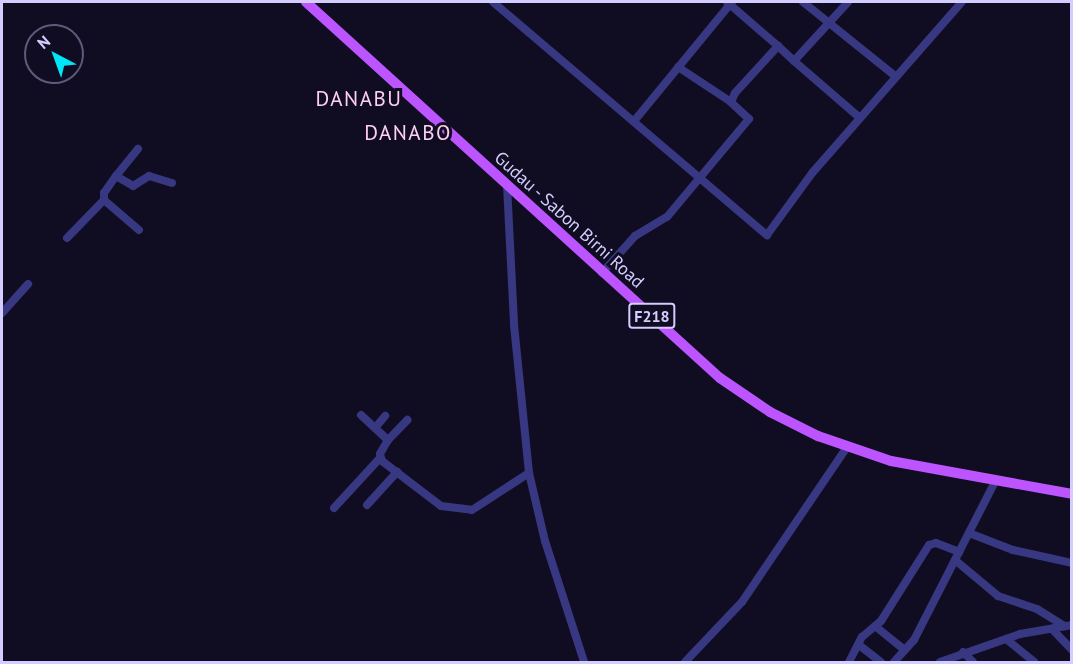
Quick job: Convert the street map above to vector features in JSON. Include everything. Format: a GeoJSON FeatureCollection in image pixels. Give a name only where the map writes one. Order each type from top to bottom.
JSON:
{"type":"FeatureCollection","features":[{"type":"Feature","properties":{"kind":"main road","name":"Gudau - Sabon Birni Road"},"geometry":{"type":"LineString","coordinates":[[306,2],[602,273],[739,392],[770,412],[847,447],[915,468],[1071,494]]}},
{"type":"Feature","properties":{"kind":"street"},"geometry":{"type":"LineString","coordinates":[[635,120],[730,2],[860,118]]}},
{"type":"Feature","properties":{"kind":"street"},"geometry":{"type":"LineString","coordinates":[[803,2],[895,76]]}},
{"type":"Feature","properties":{"kind":"street"},"geometry":{"type":"LineString","coordinates":[[794,60],[848,2]]}},
{"type":"Feature","properties":{"kind":"street"},"geometry":{"type":"LineString","coordinates":[[497,3],[767,235],[895,76],[962,2]]}},
{"type":"Feature","properties":{"kind":"street"},"geometry":{"type":"LineString","coordinates":[[731,102],[778,46]]}},
{"type":"Feature","properties":{"kind":"street"},"geometry":{"type":"LineString","coordinates":[[602,273],[635,236],[667,217],[749,118],[731,102],[678,67]]}},
{"type":"Feature","properties":{"kind":"street"},"geometry":{"type":"LineString","coordinates":[[67,238],[104,200],[104,194],[138,148]]}},
{"type":"Feature","properties":{"kind":"street"},"geometry":{"type":"LineString","coordinates":[[116,176],[133,186],[149,176],[172,183]]}},
{"type":"Feature","properties":{"kind":"street"},"geometry":{"type":"LineString","coordinates":[[507,184],[514,325],[530,473],[545,542],[584,663]]}},
{"type":"Feature","properties":{"kind":"street"},"geometry":{"type":"LineString","coordinates":[[104,200],[139,230]]}},
{"type":"Feature","properties":{"kind":"street"},"geometry":{"type":"LineString","coordinates":[[2,313],[28,284]]}},
{"type":"Feature","properties":{"kind":"street"},"geometry":{"type":"LineString","coordinates":[[361,415],[388,440]]}},
{"type":"Feature","properties":{"kind":"street"},"geometry":{"type":"LineString","coordinates":[[375,428],[385,416]]}},
{"type":"Feature","properties":{"kind":"street"},"geometry":{"type":"LineString","coordinates":[[334,508],[380,458],[388,440],[406,420]]}},
{"type":"Feature","properties":{"kind":"street"},"geometry":{"type":"LineString","coordinates":[[686,662],[742,602],[847,447]]}},
{"type":"Feature","properties":{"kind":"street"},"geometry":{"type":"LineString","coordinates":[[380,458],[439,505],[469,510],[530,473]]}},
{"type":"Feature","properties":{"kind":"street"},"geometry":{"type":"LineString","coordinates":[[367,505],[397,472]]}},
{"type":"Feature","properties":{"kind":"street"},"geometry":{"type":"LineString","coordinates":[[894,663],[905,650],[996,480]]}},
{"type":"Feature","properties":{"kind":"street"},"geometry":{"type":"LineString","coordinates":[[969,533],[1013,550],[1071,563]]}},
{"type":"Feature","properties":{"kind":"street"},"geometry":{"type":"LineString","coordinates":[[849,663],[859,645],[875,626],[929,545],[936,543],[959,552]]}},
{"type":"Feature","properties":{"kind":"street"},"geometry":{"type":"LineString","coordinates":[[955,560],[998,596],[1037,609],[1068,625]]}},
{"type":"Feature","properties":{"kind":"street"},"geometry":{"type":"LineString","coordinates":[[940,663],[963,652],[1006,639],[1068,625]]}},
{"type":"Feature","properties":{"kind":"street"},"geometry":{"type":"LineString","coordinates":[[875,626],[905,650]]}},
{"type":"Feature","properties":{"kind":"street"},"geometry":{"type":"LineString","coordinates":[[1052,629],[1071,650]]}},
{"type":"Feature","properties":{"kind":"street"},"geometry":{"type":"LineString","coordinates":[[1006,639],[1034,663]]}},
{"type":"Feature","properties":{"kind":"street"},"geometry":{"type":"LineString","coordinates":[[859,645],[881,663]]}},
{"type":"Feature","properties":{"kind":"street"},"geometry":{"type":"LineString","coordinates":[[963,652],[973,663]]}},
{"type":"Feature","properties":{"kind":"district","name":"DANABU"},"geometry":{"type":"Point","coordinates":[359,99]}},
{"type":"Feature","properties":{"kind":"district","name":"DANABO"},"geometry":{"type":"Point","coordinates":[408,133]}}]}
